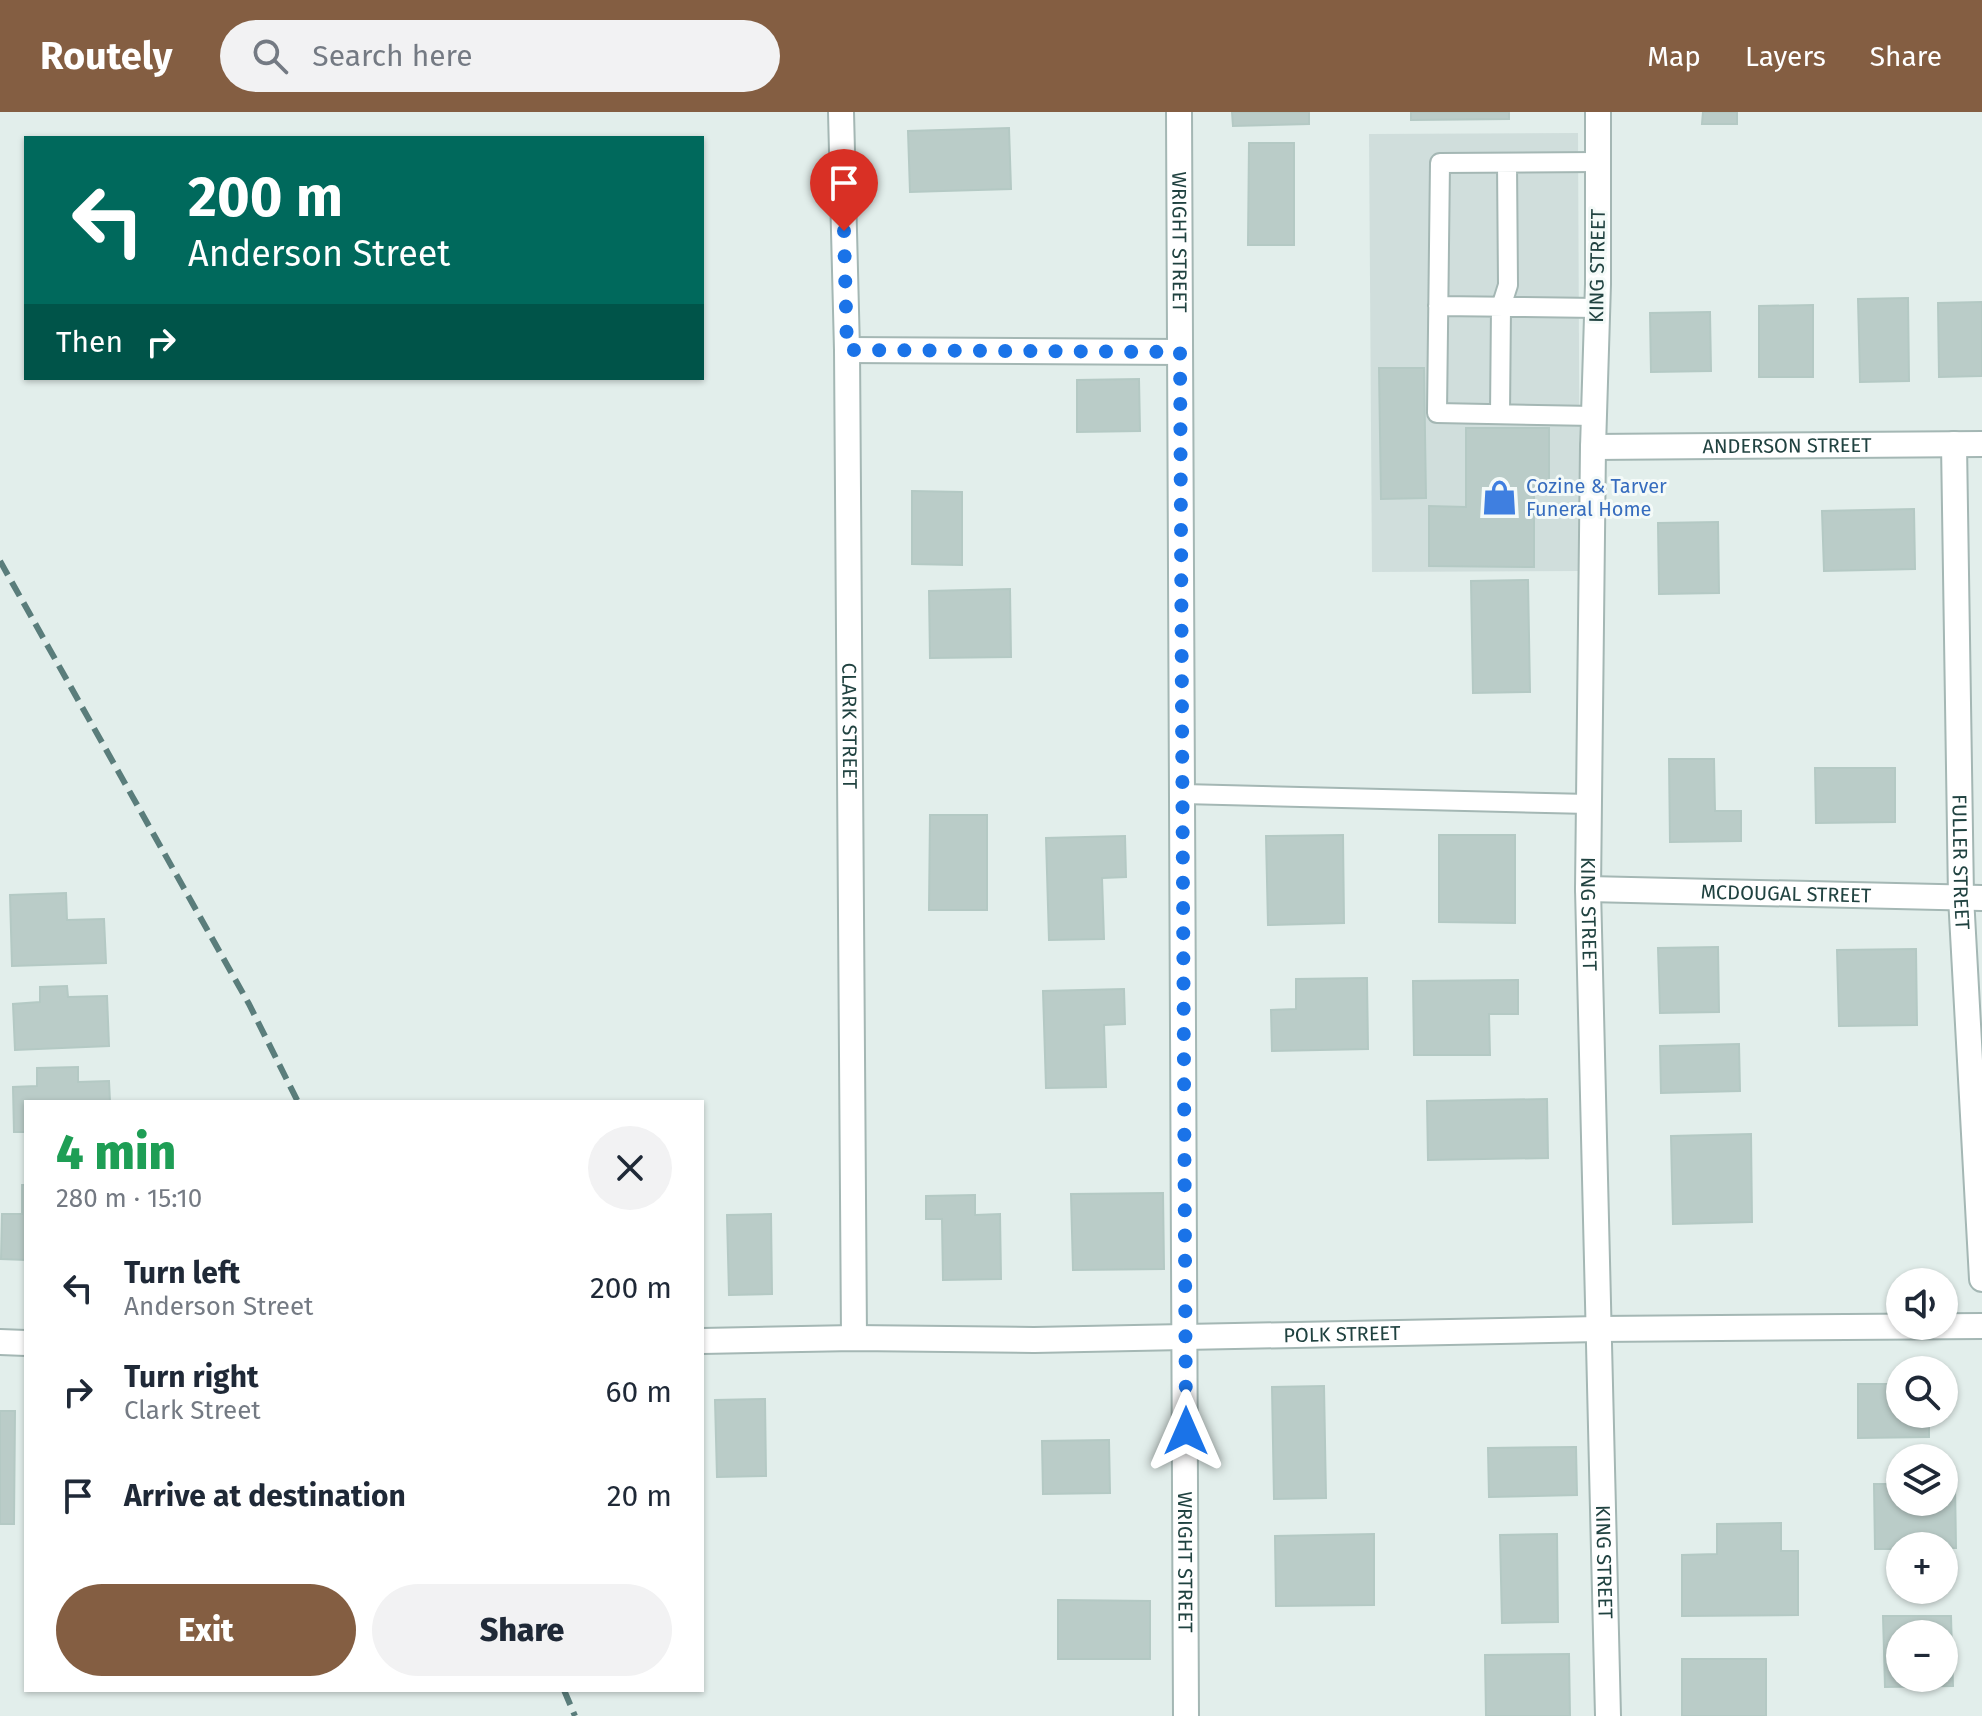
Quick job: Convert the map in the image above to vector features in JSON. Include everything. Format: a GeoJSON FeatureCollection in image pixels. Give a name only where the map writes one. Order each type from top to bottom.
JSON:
{"type":"FeatureCollection","features":[{"type":"Feature","properties":{"kind":"street","name":"CLARK STREET"},"geometry":{"type":"LineString","coordinates":[[841,112],[847,350],[854,1338]]}},
{"type":"Feature","properties":{"kind":"street","name":"WRIGHT STREET"},"geometry":{"type":"LineString","coordinates":[[1179,112],[1186,1716]]}},
{"type":"Feature","properties":{"kind":"street","name":"KING STREET"},"geometry":{"type":"LineString","coordinates":[[1598,112],[1588,889],[1608,1716]]}},
{"type":"Feature","properties":{"kind":"street"},"geometry":{"type":"LineString","coordinates":[[847,350],[1180,352]]}},
{"type":"Feature","properties":{"kind":"street","name":"FULLER STREET"},"geometry":{"type":"LineString","coordinates":[[1954,444],[1972,898],[1982,1279]]}},
{"type":"Feature","properties":{"kind":"street","name":"ANDERSON STREET"},"geometry":{"type":"LineString","coordinates":[[1593,447],[1982,444]]}},
{"type":"Feature","properties":{"kind":"street","name":"MCDOUGAL STREET"},"geometry":{"type":"LineString","coordinates":[[1588,889],[1972,898]]}},
{"type":"Feature","properties":{"kind":"street","name":"POLK STREET"},"geometry":{"type":"LineString","coordinates":[[704,1341],[854,1338],[1034,1340],[1599,1329],[1982,1326]]}},
{"type":"Feature","properties":{"kind":"street"},"geometry":{"type":"LineString","coordinates":[[0,1342],[24,1343]]}},
{"type":"Feature","properties":{"kind":"lane"},"geometry":{"type":"LineString","coordinates":[[1594,416],[1437,413],[1440,163],[1598,162]]}},
{"type":"Feature","properties":{"kind":"lane"},"geometry":{"type":"LineString","coordinates":[[1500,414],[1501,307],[1508,285],[1507,163]]}},
{"type":"Feature","properties":{"kind":"lane"},"geometry":{"type":"LineString","coordinates":[[1438,306],[1597,308]]}},
{"type":"Feature","properties":{"kind":"lane"},"geometry":{"type":"LineString","coordinates":[[1183,794],[1589,804]]}},
{"type":"Feature","properties":{"kind":"shaded area"},"geometry":{"type":"Polygon","coordinates":[[[1578,133],[1580,571],[1372,572],[1369,134],[1578,133]]]}},
{"type":"Feature","properties":{"kind":"building"},"geometry":{"type":"Polygon","coordinates":[[[1232,112],[1309,112],[1309,124],[1233,126],[1232,112]]]}},
{"type":"Feature","properties":{"kind":"building"},"geometry":{"type":"Polygon","coordinates":[[[1411,112],[1509,112],[1509,119],[1411,120],[1411,112]]]}},
{"type":"Feature","properties":{"kind":"building"},"geometry":{"type":"Polygon","coordinates":[[[1703,112],[1737,112],[1737,124],[1702,124],[1703,112]]]}},
{"type":"Feature","properties":{"kind":"building"},"geometry":{"type":"Polygon","coordinates":[[[1009,128],[1011,189],[910,192],[908,131],[1009,128]]]}},
{"type":"Feature","properties":{"kind":"building"},"geometry":{"type":"Polygon","coordinates":[[[1249,143],[1294,143],[1294,245],[1248,245],[1249,143]]]}},
{"type":"Feature","properties":{"kind":"building"},"geometry":{"type":"Polygon","coordinates":[[[1908,298],[1909,381],[1860,382],[1858,299],[1908,298]]]}},
{"type":"Feature","properties":{"kind":"building"},"geometry":{"type":"Polygon","coordinates":[[[1982,302],[1982,376],[1939,377],[1938,303],[1982,302]]]}},
{"type":"Feature","properties":{"kind":"building"},"geometry":{"type":"Polygon","coordinates":[[[1813,305],[1813,377],[1759,377],[1759,306],[1813,305]]]}},
{"type":"Feature","properties":{"kind":"building"},"geometry":{"type":"Polygon","coordinates":[[[1710,312],[1711,371],[1651,372],[1650,313],[1710,312]]]}},
{"type":"Feature","properties":{"kind":"building"},"geometry":{"type":"Polygon","coordinates":[[[1379,368],[1424,368],[1426,498],[1381,499],[1379,368]]]}},
{"type":"Feature","properties":{"kind":"building"},"geometry":{"type":"Polygon","coordinates":[[[1139,379],[1140,431],[1077,432],[1077,380],[1139,379]]]}},
{"type":"Feature","properties":{"kind":"building","name":"Cozine & Tarver Funeral Home"},"geometry":{"type":"Polygon","coordinates":[[[1466,428],[1549,428],[1549,489],[1534,489],[1534,567],[1429,566],[1429,506],[1466,507],[1466,428]]]}},
{"type":"Feature","properties":{"kind":"building"},"geometry":{"type":"Polygon","coordinates":[[[912,491],[962,492],[962,565],[912,564],[912,491]]]}},
{"type":"Feature","properties":{"kind":"building"},"geometry":{"type":"Polygon","coordinates":[[[1914,509],[1915,569],[1824,571],[1822,511],[1914,509]]]}},
{"type":"Feature","properties":{"kind":"building"},"geometry":{"type":"Polygon","coordinates":[[[1718,522],[1719,593],[1659,594],[1658,523],[1718,522]]]}},
{"type":"Feature","properties":{"kind":"building"},"geometry":{"type":"Polygon","coordinates":[[[1528,580],[1530,692],[1473,693],[1471,581],[1528,580]]]}},
{"type":"Feature","properties":{"kind":"building"},"geometry":{"type":"Polygon","coordinates":[[[1010,589],[1011,657],[930,658],[929,591],[1010,589]]]}},
{"type":"Feature","properties":{"kind":"building"},"geometry":{"type":"Polygon","coordinates":[[[1669,759],[1714,759],[1715,811],[1741,811],[1741,841],[1670,842],[1669,759]]]}},
{"type":"Feature","properties":{"kind":"building"},"geometry":{"type":"Polygon","coordinates":[[[1815,768],[1895,768],[1895,822],[1816,823],[1815,768]]]}},
{"type":"Feature","properties":{"kind":"building"},"geometry":{"type":"Polygon","coordinates":[[[930,815],[987,815],[987,910],[929,910],[930,815]]]}},
{"type":"Feature","properties":{"kind":"building"},"geometry":{"type":"Polygon","coordinates":[[[1343,835],[1344,923],[1268,925],[1266,836],[1343,835]]]}},
{"type":"Feature","properties":{"kind":"building"},"geometry":{"type":"Polygon","coordinates":[[[1439,835],[1515,835],[1515,923],[1439,922],[1439,835]]]}},
{"type":"Feature","properties":{"kind":"building"},"geometry":{"type":"Polygon","coordinates":[[[1125,836],[1126,877],[1102,878],[1104,939],[1049,940],[1046,838],[1125,836]]]}},
{"type":"Feature","properties":{"kind":"building"},"geometry":{"type":"Polygon","coordinates":[[[66,893],[67,920],[104,919],[106,963],[12,966],[10,895],[66,893]]]}},
{"type":"Feature","properties":{"kind":"building"},"geometry":{"type":"Polygon","coordinates":[[[1718,947],[1719,1012],[1660,1013],[1658,948],[1718,947]]]}},
{"type":"Feature","properties":{"kind":"building"},"geometry":{"type":"Polygon","coordinates":[[[1916,949],[1917,1025],[1839,1026],[1837,950],[1916,949]]]}},
{"type":"Feature","properties":{"kind":"building"},"geometry":{"type":"Polygon","coordinates":[[[1367,978],[1368,1049],[1272,1051],[1271,1010],[1296,1009],[1296,979],[1367,978]]]}},
{"type":"Feature","properties":{"kind":"building"},"geometry":{"type":"Polygon","coordinates":[[[1518,980],[1518,1014],[1489,1014],[1490,1055],[1414,1055],[1413,981],[1518,980]]]}},
{"type":"Feature","properties":{"kind":"building"},"geometry":{"type":"Polygon","coordinates":[[[67,986],[68,997],[107,996],[109,1046],[15,1050],[13,1004],[40,1002],[40,987],[67,986]]]}},
{"type":"Feature","properties":{"kind":"building"},"geometry":{"type":"Polygon","coordinates":[[[1124,989],[1125,1024],[1104,1025],[1106,1087],[1046,1088],[1043,991],[1124,989]]]}},
{"type":"Feature","properties":{"kind":"building"},"geometry":{"type":"Polygon","coordinates":[[[1739,1044],[1740,1091],[1661,1093],[1660,1046],[1739,1044]]]}},
{"type":"Feature","properties":{"kind":"building"},"geometry":{"type":"Polygon","coordinates":[[[78,1067],[78,1082],[109,1081],[110,1100],[24,1100],[24,1132],[14,1132],[13,1087],[37,1086],[37,1068],[78,1067]]]}},
{"type":"Feature","properties":{"kind":"building"},"geometry":{"type":"Polygon","coordinates":[[[1547,1099],[1548,1158],[1428,1160],[1427,1101],[1547,1099]]]}},
{"type":"Feature","properties":{"kind":"building"},"geometry":{"type":"Polygon","coordinates":[[[1751,1134],[1752,1222],[1673,1224],[1671,1136],[1751,1134]]]}},
{"type":"Feature","properties":{"kind":"building"},"geometry":{"type":"Polygon","coordinates":[[[24,1185],[24,1260],[1,1259],[2,1214],[22,1214],[24,1185]]]}},
{"type":"Feature","properties":{"kind":"building"},"geometry":{"type":"Polygon","coordinates":[[[1163,1193],[1164,1269],[1073,1270],[1071,1194],[1163,1193]]]}},
{"type":"Feature","properties":{"kind":"building"},"geometry":{"type":"Polygon","coordinates":[[[975,1195],[975,1215],[1000,1214],[1001,1279],[943,1280],[942,1219],[926,1219],[926,1196],[975,1195]]]}},
{"type":"Feature","properties":{"kind":"building"},"geometry":{"type":"Polygon","coordinates":[[[771,1214],[772,1294],[729,1295],[727,1215],[771,1214]]]}},
{"type":"Feature","properties":{"kind":"building"},"geometry":{"type":"Polygon","coordinates":[[[1858,1384],[1886,1384],[1886,1428],[1929,1428],[1929,1437],[1858,1438],[1858,1384]]]}},
{"type":"Feature","properties":{"kind":"building"},"geometry":{"type":"Polygon","coordinates":[[[1324,1386],[1326,1498],[1274,1499],[1272,1387],[1324,1386]]]}},
{"type":"Feature","properties":{"kind":"building"},"geometry":{"type":"Polygon","coordinates":[[[765,1399],[766,1476],[717,1477],[715,1400],[765,1399]]]}},
{"type":"Feature","properties":{"kind":"building"},"geometry":{"type":"Polygon","coordinates":[[[0,1411],[15,1411],[14,1524],[0,1524],[0,1411]]]}},
{"type":"Feature","properties":{"kind":"building"},"geometry":{"type":"Polygon","coordinates":[[[1109,1440],[1110,1493],[1043,1494],[1042,1441],[1109,1440]]]}},
{"type":"Feature","properties":{"kind":"building"},"geometry":{"type":"Polygon","coordinates":[[[1576,1447],[1577,1495],[1489,1497],[1488,1448],[1576,1447]]]}},
{"type":"Feature","properties":{"kind":"building"},"geometry":{"type":"Polygon","coordinates":[[[1874,1484],[1886,1484],[1886,1516],[1956,1516],[1956,1532],[1886,1532],[1886,1549],[1875,1549],[1874,1484]]]}},
{"type":"Feature","properties":{"kind":"building"},"geometry":{"type":"Polygon","coordinates":[[[1781,1523],[1781,1551],[1798,1551],[1798,1615],[1682,1616],[1682,1555],[1717,1554],[1717,1524],[1781,1523]]]}},
{"type":"Feature","properties":{"kind":"building"},"geometry":{"type":"Polygon","coordinates":[[[1374,1534],[1374,1605],[1276,1606],[1275,1536],[1374,1534]]]}},
{"type":"Feature","properties":{"kind":"building"},"geometry":{"type":"Polygon","coordinates":[[[1557,1534],[1558,1622],[1502,1623],[1500,1535],[1557,1534]]]}},
{"type":"Feature","properties":{"kind":"building"},"geometry":{"type":"Polygon","coordinates":[[[1058,1600],[1150,1601],[1150,1659],[1058,1659],[1058,1600]]]}},
{"type":"Feature","properties":{"kind":"building"},"geometry":{"type":"Polygon","coordinates":[[[1883,1616],[1951,1616],[1951,1620],[1886,1620],[1886,1687],[1883,1616]]]}},
{"type":"Feature","properties":{"kind":"building"},"geometry":{"type":"Polygon","coordinates":[[[1569,1654],[1570,1716],[1486,1716],[1485,1655],[1569,1654]]]}},
{"type":"Feature","properties":{"kind":"building"},"geometry":{"type":"Polygon","coordinates":[[[1682,1659],[1766,1659],[1766,1716],[1682,1716],[1682,1659]]]}},
{"type":"Feature","properties":{"kind":"railway"},"geometry":{"type":"LineString","coordinates":[[0,561],[249,1004],[297,1100]]}},
{"type":"Feature","properties":{"kind":"railway"},"geometry":{"type":"LineString","coordinates":[[565,1692],[575,1716]]}},
{"type":"Feature","properties":{"kind":"place","name":"Cozine & Tarver Funeral Home"},"geometry":{"type":"Point","coordinates":[1500,498]}},
{"type":"Feature","properties":{"kind":"route"},"geometry":{"type":"LineString","coordinates":[[844,231],[847,350],[1180,352],[1186,1431]]}}]}
